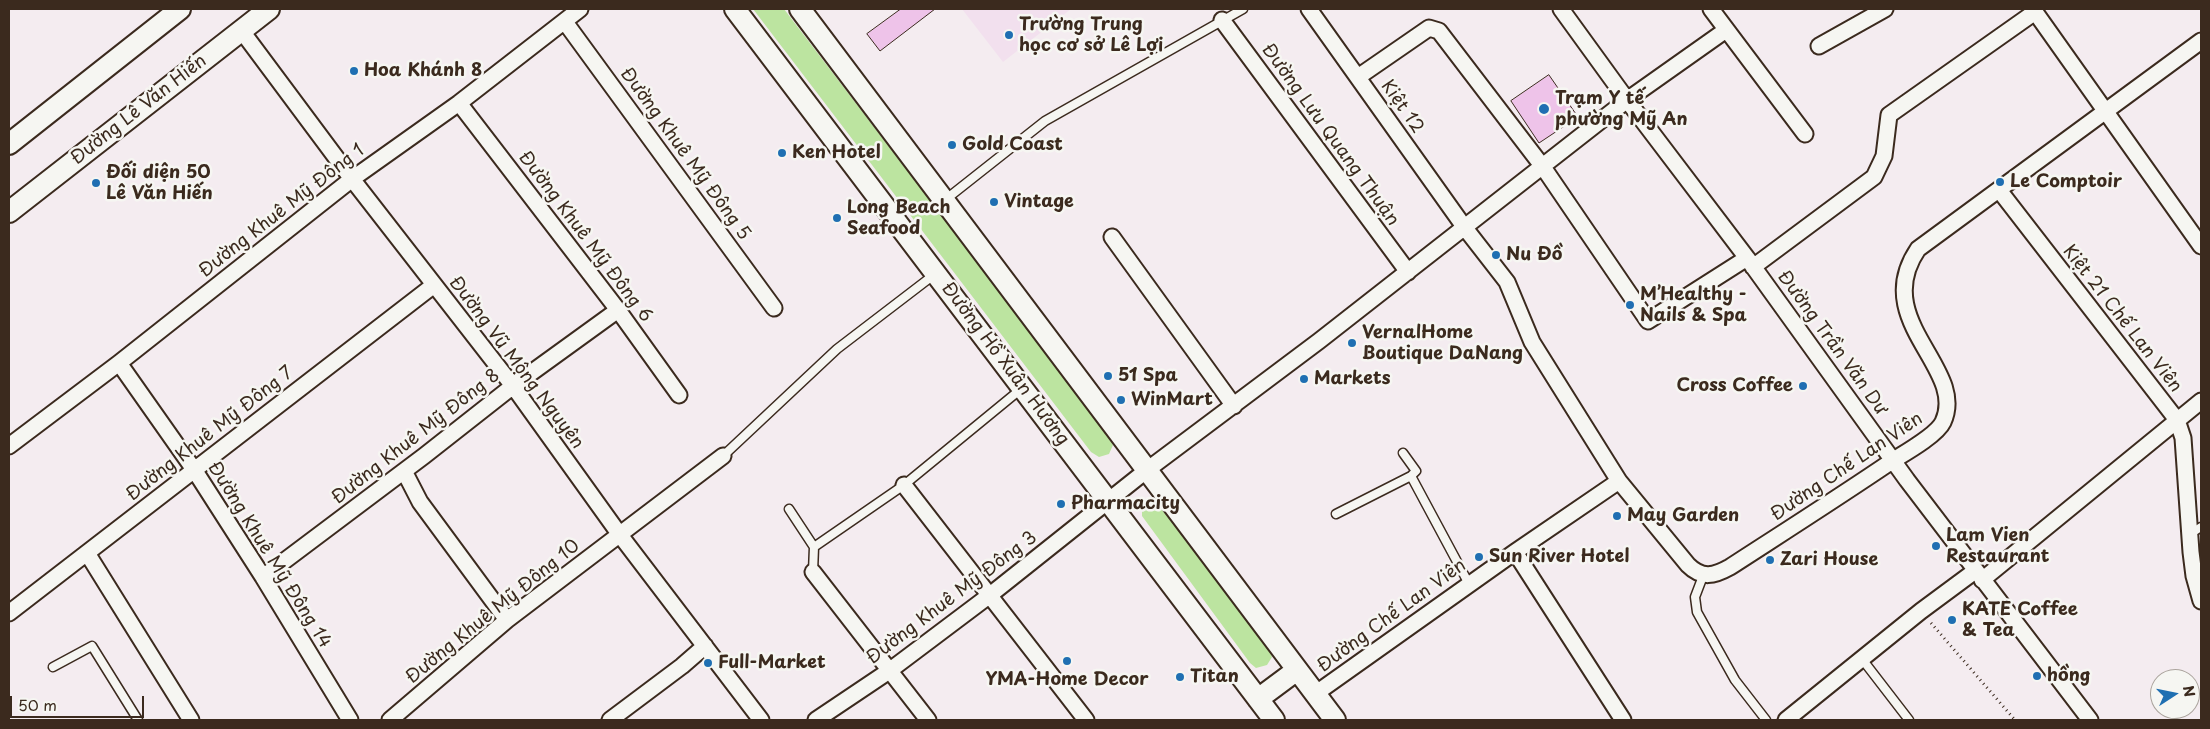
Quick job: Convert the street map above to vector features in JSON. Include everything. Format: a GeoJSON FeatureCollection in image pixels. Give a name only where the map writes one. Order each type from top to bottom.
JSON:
{"type":"FeatureCollection","features":[{"type":"Feature","properties":{"kind":"main road"},"geometry":{"type":"LineString","coordinates":[[9,144],[180,9]]}},
{"type":"Feature","properties":{"kind":"main road","name":"Đường Lê Văn Hiến"},"geometry":{"type":"LineString","coordinates":[[9,212],[269,9]]}},
{"type":"Feature","properties":{"kind":"main road","name":"Đường Hồ Xuân Hương"},"geometry":{"type":"LineString","coordinates":[[735,9],[937,273],[1258,699],[1271,719]]}},
{"type":"Feature","properties":{"kind":"main road"},"geometry":{"type":"LineString","coordinates":[[800,9],[1298,670],[1315,694],[1326,717]]}},
{"type":"Feature","properties":{"kind":"main road"},"geometry":{"type":"LineString","coordinates":[[1258,699],[1298,670]]}},
{"type":"Feature","properties":{"kind":"street","name":"Đường Khuê Mỹ Đông 1"},"geometry":{"type":"LineString","coordinates":[[9,446],[119,363],[352,179],[459,103],[580,9]]}},
{"type":"Feature","properties":{"kind":"street","name":"Kiệt 12"},"geometry":{"type":"LineString","coordinates":[[1309,9],[1465,228]]}},
{"type":"Feature","properties":{"kind":"street","name":"Đường Trần Văn Dư"},"geometry":{"type":"LineString","coordinates":[[1560,9],[1750,263],[1978,575],[2090,720]]}},
{"type":"Feature","properties":{"kind":"street"},"geometry":{"type":"LineString","coordinates":[[1711,9],[1805,134]]}},
{"type":"Feature","properties":{"kind":"street"},"geometry":{"type":"LineString","coordinates":[[1819,46],[1885,9]]}},
{"type":"Feature","properties":{"kind":"street"},"geometry":{"type":"LineString","coordinates":[[1358,77],[1429,28],[1439,31],[1544,167],[1648,321],[1750,263],[1850,195],[1878,172],[1886,149],[1887,120],[1889,115],[2034,11],[2201,246]]}},
{"type":"Feature","properties":{"kind":"street","name":"Đường Lưu Quang Thuận"},"geometry":{"type":"LineString","coordinates":[[1222,20],[1408,272]]}},
{"type":"Feature","properties":{"kind":"street","name":"Đường Khuê Mỹ Đông 5"},"geometry":{"type":"LineString","coordinates":[[564,22],[774,308]]}},
{"type":"Feature","properties":{"kind":"street","name":"Đường Vũ Mộng Nguyên"},"geometry":{"type":"LineString","coordinates":[[241,30],[352,179],[513,386],[620,535],[760,720]]}},
{"type":"Feature","properties":{"kind":"street"},"geometry":{"type":"LineString","coordinates":[[1147,470],[1234,406],[1408,272],[1627,100],[1726,30]]}},
{"type":"Feature","properties":{"kind":"street","name":"Đường Chế Lan Viên"},"geometry":{"type":"LineString","coordinates":[[1703,576],[1712,575],[1730,567],[1913,449],[1943,424],[1947,409],[1947,396],[1943,383],[1914,330],[1905,305],[1904,292],[1907,268],[1918,249],[2201,41]]}},
{"type":"Feature","properties":{"kind":"street","name":"Đường Khuê Mỹ Đông 6"},"geometry":{"type":"LineString","coordinates":[[459,103],[618,310],[679,395]]}},
{"type":"Feature","properties":{"kind":"street","name":"Kiệt 21 Chế Lan Viên"},"geometry":{"type":"LineString","coordinates":[[1999,190],[2177,420],[2183,438],[2196,530],[2194,576],[2201,601]]}},
{"type":"Feature","properties":{"kind":"street"},"geometry":{"type":"LineString","coordinates":[[1465,228],[1508,282],[1532,342],[1619,481],[1688,566],[1703,576]]}},
{"type":"Feature","properties":{"kind":"street"},"geometry":{"type":"LineString","coordinates":[[1112,237],[1234,406]]}},
{"type":"Feature","properties":{"kind":"street","name":"Đường Khuê Mỹ Đông 7"},"geometry":{"type":"LineString","coordinates":[[9,612],[195,471],[434,285]]}},
{"type":"Feature","properties":{"kind":"street","name":"Đường Khuê Mỹ Đông 8"},"geometry":{"type":"LineString","coordinates":[[263,577],[513,386],[618,310]]}},
{"type":"Feature","properties":{"kind":"street","name":"Đường Khuê Mỹ Đông 14"},"geometry":{"type":"LineString","coordinates":[[119,363],[195,471],[263,577],[350,720]]}},
{"type":"Feature","properties":{"kind":"street"},"geometry":{"type":"LineString","coordinates":[[1786,720],[1921,611],[1978,575],[2201,401]]}},
{"type":"Feature","properties":{"kind":"street","name":"Đường Khuê Mỹ Đông 10"},"geometry":{"type":"LineString","coordinates":[[390,720],[507,620],[723,456]]}},
{"type":"Feature","properties":{"kind":"street","name":"Đường Khuê Mỹ Đông 3"},"geometry":{"type":"LineString","coordinates":[[816,720],[889,671],[990,595],[1147,470]]}},
{"type":"Feature","properties":{"kind":"street"},"geometry":{"type":"LineString","coordinates":[[404,471],[420,502],[507,620]]}},
{"type":"Feature","properties":{"kind":"street","name":"Đường Chế Lan Viên"},"geometry":{"type":"LineString","coordinates":[[1315,694],[1469,584],[1619,481]]}},
{"type":"Feature","properties":{"kind":"street"},"geometry":{"type":"LineString","coordinates":[[904,485],[1086,720]]}},
{"type":"Feature","properties":{"kind":"street"},"geometry":{"type":"LineString","coordinates":[[1515,552],[1623,720]]}},
{"type":"Feature","properties":{"kind":"street"},"geometry":{"type":"LineString","coordinates":[[86,553],[191,720]]}},
{"type":"Feature","properties":{"kind":"street"},"geometry":{"type":"LineString","coordinates":[[813,572],[928,720]]}},
{"type":"Feature","properties":{"kind":"street"},"geometry":{"type":"LineString","coordinates":[[610,720],[682,666],[705,646]]}},
{"type":"Feature","properties":{"kind":"lane"},"geometry":{"type":"LineString","coordinates":[[944,201],[1045,121],[1243,9]]}},
{"type":"Feature","properties":{"kind":"lane"},"geometry":{"type":"LineString","coordinates":[[723,456],[837,349],[937,273]]}},
{"type":"Feature","properties":{"kind":"lane"},"geometry":{"type":"LineString","coordinates":[[814,547],[904,485],[1022,387]]}},
{"type":"Feature","properties":{"kind":"lane"},"geometry":{"type":"LineString","coordinates":[[1336,514],[1411,476],[1416,471],[1403,453]]}},
{"type":"Feature","properties":{"kind":"lane"},"geometry":{"type":"LineString","coordinates":[[1411,476],[1469,584]]}},
{"type":"Feature","properties":{"kind":"lane"},"geometry":{"type":"LineString","coordinates":[[788,510],[814,547],[813,572]]}},
{"type":"Feature","properties":{"kind":"lane"},"geometry":{"type":"LineString","coordinates":[[1703,576],[1695,596],[1697,612],[1735,680],[1766,720]]}},
{"type":"Feature","properties":{"kind":"lane"},"geometry":{"type":"LineString","coordinates":[[53,667],[92,646],[138,720]]}},
{"type":"Feature","properties":{"kind":"lane"},"geometry":{"type":"LineString","coordinates":[[1862,659],[1909,720]]}},
{"type":"Feature","properties":{"kind":"path"},"geometry":{"type":"LineString","coordinates":[[1921,611],[2015,720]]}},
{"type":"Feature","properties":{"kind":"shaded area","name":"Trường Trung học cơ sở Lê Lợi"},"geometry":{"type":"Polygon","coordinates":[[[962,9],[1071,9],[1003,62],[962,9]]]}},
{"type":"Feature","properties":{"kind":"green space"},"geometry":{"type":"Polygon","coordinates":[[[753,9],[784,9],[1109,435],[1113,445],[1109,454],[1099,457],[1091,452],[753,9]]]}},
{"type":"Feature","properties":{"kind":"green space"},"geometry":{"type":"Polygon","coordinates":[[[1148,501],[1158,504],[1269,649],[1272,657],[1267,665],[1256,668],[1250,663],[1142,516],[1142,506],[1148,501]]]}},
{"type":"Feature","properties":{"kind":"building"},"geometry":{"type":"Polygon","coordinates":[[[901,9],[935,9],[880,51],[867,34],[901,9]]]}},
{"type":"Feature","properties":{"kind":"building","name":"Trạm Y tế phường Mỹ An"},"geometry":{"type":"Polygon","coordinates":[[[1549,75],[1578,117],[1539,143],[1511,101],[1549,75]]]}},
{"type":"Feature","properties":{"kind":"place","name":"Trường Trung học cơ sở Lê Lợi"},"geometry":{"type":"Point","coordinates":[1009,35]}},
{"type":"Feature","properties":{"kind":"place","name":"Hoa Khánh 8"},"geometry":{"type":"Point","coordinates":[354,71]}},
{"type":"Feature","properties":{"kind":"place","name":"Trạm Y tế phường Mỹ An"},"geometry":{"type":"Point","coordinates":[1544,109]}},
{"type":"Feature","properties":{"kind":"place","name":"Gold Coast"},"geometry":{"type":"Point","coordinates":[952,145]}},
{"type":"Feature","properties":{"kind":"place","name":"Ken Hotel"},"geometry":{"type":"Point","coordinates":[782,153]}},
{"type":"Feature","properties":{"kind":"place","name":"Le Comptoir"},"geometry":{"type":"Point","coordinates":[2000,182]}},
{"type":"Feature","properties":{"kind":"place","name":"Đối diện 50 Lê Văn Hiến"},"geometry":{"type":"Point","coordinates":[96,183]}},
{"type":"Feature","properties":{"kind":"place","name":"Vintage"},"geometry":{"type":"Point","coordinates":[994,202]}},
{"type":"Feature","properties":{"kind":"place","name":"Long Beach Seafood"},"geometry":{"type":"Point","coordinates":[837,218]}},
{"type":"Feature","properties":{"kind":"place","name":"Nu Đồ"},"geometry":{"type":"Point","coordinates":[1496,255]}},
{"type":"Feature","properties":{"kind":"place","name":"M’Healthy - Nails & Spa"},"geometry":{"type":"Point","coordinates":[1630,305]}},
{"type":"Feature","properties":{"kind":"place","name":"VernalHome Boutique DaNang"},"geometry":{"type":"Point","coordinates":[1352,343]}},
{"type":"Feature","properties":{"kind":"place","name":"51 Spa"},"geometry":{"type":"Point","coordinates":[1108,376]}},
{"type":"Feature","properties":{"kind":"place","name":"Markets"},"geometry":{"type":"Point","coordinates":[1304,379]}},
{"type":"Feature","properties":{"kind":"place","name":"Cross Coffee"},"geometry":{"type":"Point","coordinates":[1803,386]}},
{"type":"Feature","properties":{"kind":"place","name":"WinMart"},"geometry":{"type":"Point","coordinates":[1121,400]}},
{"type":"Feature","properties":{"kind":"place","name":"Pharmacity"},"geometry":{"type":"Point","coordinates":[1061,504]}},
{"type":"Feature","properties":{"kind":"place","name":"May Garden"},"geometry":{"type":"Point","coordinates":[1617,516]}},
{"type":"Feature","properties":{"kind":"place","name":"Lam Vien Restaurant"},"geometry":{"type":"Point","coordinates":[1936,546]}},
{"type":"Feature","properties":{"kind":"place","name":"Sun River Hotel"},"geometry":{"type":"Point","coordinates":[1479,557]}},
{"type":"Feature","properties":{"kind":"place","name":"Zari House"},"geometry":{"type":"Point","coordinates":[1770,560]}},
{"type":"Feature","properties":{"kind":"place","name":"KATE Coffee & Tea"},"geometry":{"type":"Point","coordinates":[1952,620]}},
{"type":"Feature","properties":{"kind":"place","name":"YMA-Home Decor"},"geometry":{"type":"Point","coordinates":[1067,661]}},
{"type":"Feature","properties":{"kind":"place","name":"Full-Market"},"geometry":{"type":"Point","coordinates":[708,663]}},
{"type":"Feature","properties":{"kind":"place","name":"hồng"},"geometry":{"type":"Point","coordinates":[2037,676]}},
{"type":"Feature","properties":{"kind":"place","name":"Titan"},"geometry":{"type":"Point","coordinates":[1180,677]}}]}
